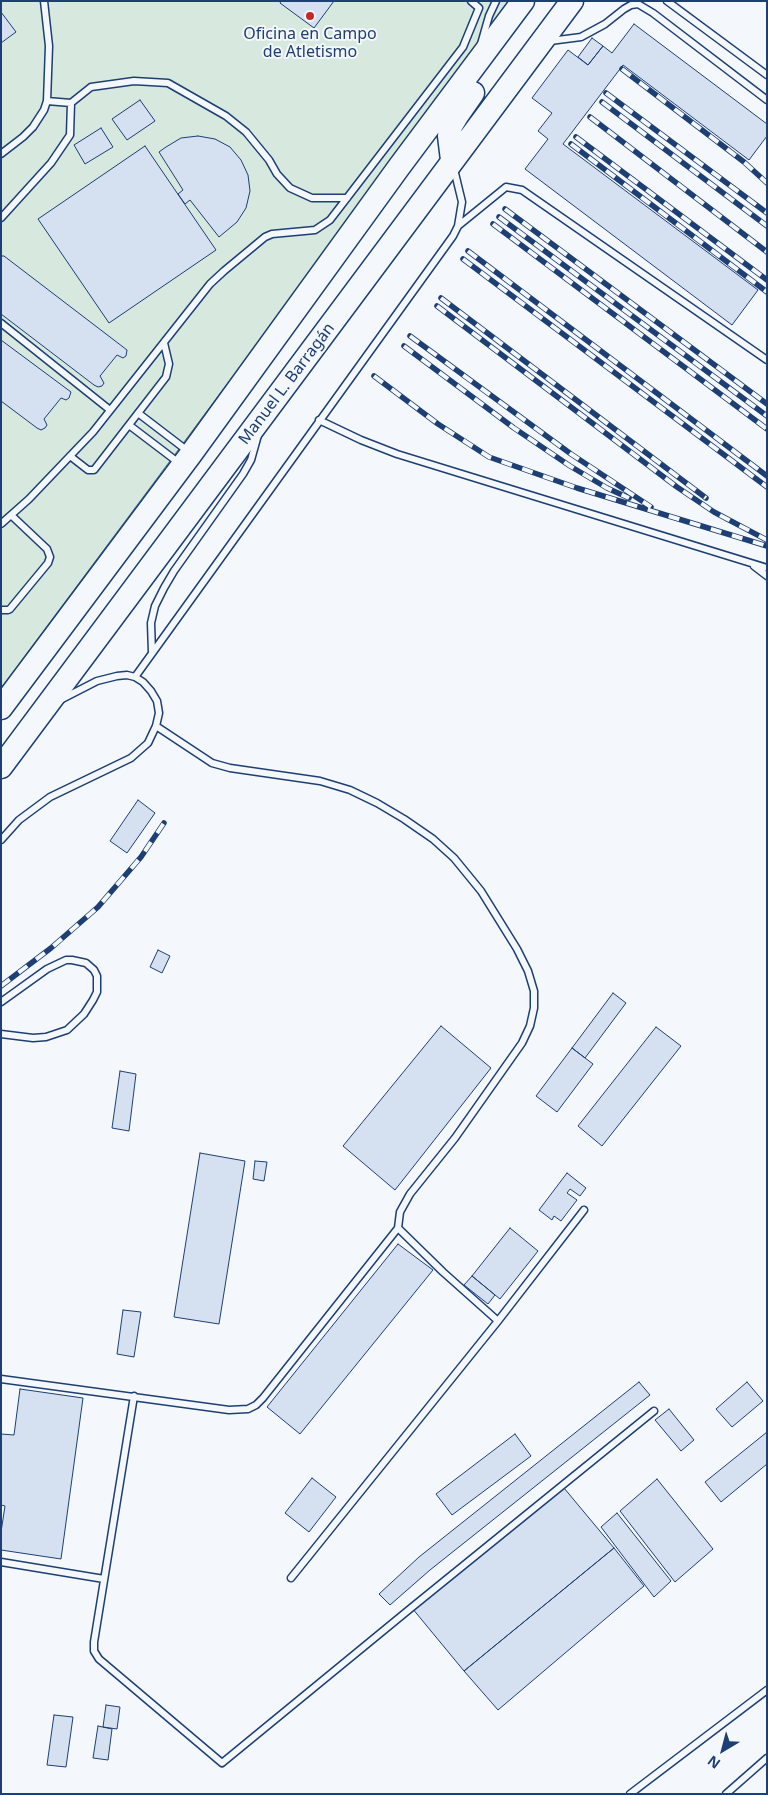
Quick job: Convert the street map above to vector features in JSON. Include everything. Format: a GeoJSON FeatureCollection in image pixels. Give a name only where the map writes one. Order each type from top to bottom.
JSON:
{"type":"FeatureCollection","features":[{"type":"Feature","properties":{"kind":"highway"},"geometry":{"type":"LineString","coordinates":[[1,708],[187,460],[399,167],[523,1]]}},
{"type":"Feature","properties":{"kind":"highway"},"geometry":{"type":"LineString","coordinates":[[452,160],[449,136],[451,126],[540,1]]}},
{"type":"Feature","properties":{"kind":"highway","name":"Manuel L. Barragán"},"geometry":{"type":"LineString","coordinates":[[1,767],[572,1]]}},
{"type":"Feature","properties":{"kind":"lane"},"geometry":{"type":"LineString","coordinates":[[1,154],[33,127],[44,110],[47,100],[49,46],[44,1]]}},
{"type":"Feature","properties":{"kind":"lane"},"geometry":{"type":"LineString","coordinates":[[471,1],[479,8]]}},
{"type":"Feature","properties":{"kind":"lane"},"geometry":{"type":"LineString","coordinates":[[1,524],[70,456],[110,410],[210,284],[241,257],[272,234],[315,230],[330,220],[458,54],[484,1]]}},
{"type":"Feature","properties":{"kind":"lane"},"geometry":{"type":"LineString","coordinates":[[478,62],[486,24],[496,1]]}},
{"type":"Feature","properties":{"kind":"lane"},"geometry":{"type":"LineString","coordinates":[[667,1],[767,75]]}},
{"type":"Feature","properties":{"kind":"lane"},"geometry":{"type":"LineString","coordinates":[[542,42],[581,37],[605,24],[624,9],[638,4],[653,13],[767,100]]}},
{"type":"Feature","properties":{"kind":"lane"},"geometry":{"type":"LineString","coordinates":[[47,100],[71,103],[91,87],[134,81],[168,82],[226,116],[246,132],[269,160],[277,174],[290,188],[312,198],[347,198]]}},
{"type":"Feature","properties":{"kind":"lane"},"geometry":{"type":"LineString","coordinates":[[1,218],[51,163],[70,135],[71,103]]}},
{"type":"Feature","properties":{"kind":"lane"},"geometry":{"type":"LineString","coordinates":[[135,677],[446,246],[458,226],[460,216],[461,198],[452,160]]}},
{"type":"Feature","properties":{"kind":"lane"},"geometry":{"type":"LineString","coordinates":[[458,226],[506,187],[522,190],[767,360]]}},
{"type":"Feature","properties":{"kind":"lane"},"geometry":{"type":"LineString","coordinates":[[1,323],[110,410]]}},
{"type":"Feature","properties":{"kind":"lane"},"geometry":{"type":"LineString","coordinates":[[70,456],[92,471],[163,382],[169,370],[164,343]]}},
{"type":"Feature","properties":{"kind":"lane"},"geometry":{"type":"LineString","coordinates":[[138,413],[187,460]]}},
{"type":"Feature","properties":{"kind":"lane"},"geometry":{"type":"LineString","coordinates":[[152,653],[151,623],[155,606],[174,571],[251,460],[256,447],[261,419]]}},
{"type":"Feature","properties":{"kind":"lane"},"geometry":{"type":"LineString","coordinates":[[319,420],[360,440],[396,454],[767,568]]}},
{"type":"Feature","properties":{"kind":"lane"},"geometry":{"type":"LineString","coordinates":[[129,425],[187,460]]}},
{"type":"Feature","properties":{"kind":"lane"},"geometry":{"type":"LineString","coordinates":[[1,610],[8,610],[10,608],[48,564],[50,557],[47,549],[11,515]]}},
{"type":"Feature","properties":{"kind":"lane"},"geometry":{"type":"LineString","coordinates":[[750,564],[767,576]]}},
{"type":"Feature","properties":{"kind":"lane"},"geometry":{"type":"LineString","coordinates":[[1,840],[19,820],[50,797],[131,758],[148,743],[156,726],[159,713],[157,701],[147,686],[135,677],[127,675],[97,681],[42,711]]}},
{"type":"Feature","properties":{"kind":"lane"},"geometry":{"type":"LineString","coordinates":[[1,1379],[229,1410],[248,1409],[256,1405],[398,1228],[400,1212],[410,1194],[455,1138],[522,1043],[530,1026],[534,1008],[534,991],[528,971],[517,948],[481,891],[454,858],[433,839],[377,803],[350,790],[320,781],[230,768],[212,763],[156,726]]}},
{"type":"Feature","properties":{"kind":"lane"},"geometry":{"type":"LineString","coordinates":[[1,1002],[47,969],[66,960],[86,963],[94,970],[97,976],[97,992],[93,1000],[84,1014],[67,1030],[33,1038],[1,1034]]}},
{"type":"Feature","properties":{"kind":"lane"},"geometry":{"type":"LineString","coordinates":[[291,1578],[498,1321],[584,1210]]}},
{"type":"Feature","properties":{"kind":"lane"},"geometry":{"type":"LineString","coordinates":[[398,1228],[498,1321]]}},
{"type":"Feature","properties":{"kind":"lane"},"geometry":{"type":"LineString","coordinates":[[134,1396],[94,1642],[95,1655],[222,1763],[654,1411]]}},
{"type":"Feature","properties":{"kind":"lane"},"geometry":{"type":"LineString","coordinates":[[1,1562],[104,1579]]}},
{"type":"Feature","properties":{"kind":"lane"},"geometry":{"type":"LineString","coordinates":[[630,1794],[767,1690]]}},
{"type":"Feature","properties":{"kind":"lane"},"geometry":{"type":"LineString","coordinates":[[726,1794],[767,1758]]}},
{"type":"Feature","properties":{"kind":"shaded area"},"geometry":{"type":"Polygon","coordinates":[[[1,1],[512,1],[1,688],[1,1]]]}},
{"type":"Feature","properties":{"kind":"building","name":"Oficina en Campo de Atletismo"},"geometry":{"type":"Polygon","coordinates":[[[281,1],[334,1],[314,28],[280,3],[281,1]]]}},
{"type":"Feature","properties":{"kind":"building"},"geometry":{"type":"Polygon","coordinates":[[[1,12],[16,32],[1,43],[1,12]]]}},
{"type":"Feature","properties":{"kind":"building"},"geometry":{"type":"Polygon","coordinates":[[[634,24],[767,124],[767,136],[749,160],[623,65],[563,144],[758,290],[732,325],[525,169],[548,139],[538,131],[552,113],[532,98],[568,50],[588,65],[603,46],[612,53],[634,24]]]}},
{"type":"Feature","properties":{"kind":"building"},"geometry":{"type":"Polygon","coordinates":[[[592,38],[603,46],[588,65],[578,57],[592,38]]]}},
{"type":"Feature","properties":{"kind":"building"},"geometry":{"type":"Polygon","coordinates":[[[140,100],[155,121],[127,140],[112,119],[140,100]]]}},
{"type":"Feature","properties":{"kind":"building"},"geometry":{"type":"Polygon","coordinates":[[[101,128],[113,147],[85,164],[74,145],[101,128]]]}},
{"type":"Feature","properties":{"kind":"building"},"geometry":{"type":"Polygon","coordinates":[[[198,136],[215,139],[230,147],[241,160],[248,175],[250,191],[246,208],[237,222],[219,237],[190,200],[185,204],[178,194],[183,190],[159,152],[181,138],[198,136]]]}},
{"type":"Feature","properties":{"kind":"building"},"geometry":{"type":"Polygon","coordinates":[[[145,146],[216,250],[109,323],[38,219],[145,146]]]}},
{"type":"Feature","properties":{"kind":"building"},"geometry":{"type":"Polygon","coordinates":[[[1,256],[4,256],[127,350],[126,356],[123,358],[117,355],[100,376],[104,383],[102,386],[94,385],[1,314],[1,256]]]}},
{"type":"Feature","properties":{"kind":"building"},"geometry":{"type":"Polygon","coordinates":[[[1,340],[71,392],[66,400],[61,398],[44,419],[47,425],[41,430],[1,401],[1,340]]]}},
{"type":"Feature","properties":{"kind":"building"},"geometry":{"type":"Polygon","coordinates":[[[138,800],[155,813],[127,853],[110,841],[138,800]]]}},
{"type":"Feature","properties":{"kind":"building"},"geometry":{"type":"Polygon","coordinates":[[[158,950],[170,956],[162,973],[150,967],[158,950]]]}},
{"type":"Feature","properties":{"kind":"building"},"geometry":{"type":"Polygon","coordinates":[[[613,993],[626,1003],[585,1058],[572,1048],[613,993]]]}},
{"type":"Feature","properties":{"kind":"building"},"geometry":{"type":"Polygon","coordinates":[[[441,1026],[491,1068],[395,1190],[343,1146],[441,1026]]]}},
{"type":"Feature","properties":{"kind":"building"},"geometry":{"type":"Polygon","coordinates":[[[656,1027],[681,1046],[602,1146],[578,1126],[656,1027]]]}},
{"type":"Feature","properties":{"kind":"building"},"geometry":{"type":"Polygon","coordinates":[[[572,1048],[593,1064],[557,1112],[536,1096],[572,1048]]]}},
{"type":"Feature","properties":{"kind":"building"},"geometry":{"type":"Polygon","coordinates":[[[120,1071],[136,1074],[129,1131],[112,1128],[120,1071]]]}},
{"type":"Feature","properties":{"kind":"building"},"geometry":{"type":"Polygon","coordinates":[[[200,1153],[245,1161],[219,1324],[174,1317],[200,1153]]]}},
{"type":"Feature","properties":{"kind":"building"},"geometry":{"type":"Polygon","coordinates":[[[255,1161],[267,1162],[264,1181],[253,1179],[255,1161]]]}},
{"type":"Feature","properties":{"kind":"building"},"geometry":{"type":"Polygon","coordinates":[[[567,1173],[586,1188],[580,1196],[570,1189],[567,1193],[577,1200],[561,1221],[554,1216],[552,1220],[539,1210],[567,1173]]]}},
{"type":"Feature","properties":{"kind":"building"},"geometry":{"type":"Polygon","coordinates":[[[510,1228],[538,1251],[500,1299],[472,1276],[510,1228]]]}},
{"type":"Feature","properties":{"kind":"building"},"geometry":{"type":"Polygon","coordinates":[[[398,1244],[433,1270],[300,1434],[267,1407],[398,1244]]]}},
{"type":"Feature","properties":{"kind":"building"},"geometry":{"type":"Polygon","coordinates":[[[472,1276],[495,1295],[488,1304],[464,1285],[472,1276]]]}},
{"type":"Feature","properties":{"kind":"building"},"geometry":{"type":"Polygon","coordinates":[[[123,1310],[141,1312],[134,1357],[117,1354],[123,1310]]]}},
{"type":"Feature","properties":{"kind":"building"},"geometry":{"type":"Polygon","coordinates":[[[639,1382],[650,1395],[430,1570],[390,1605],[379,1594],[419,1557],[639,1382]]]}},
{"type":"Feature","properties":{"kind":"building"},"geometry":{"type":"Polygon","coordinates":[[[747,1382],[763,1401],[732,1427],[716,1409],[747,1382]]]}},
{"type":"Feature","properties":{"kind":"building"},"geometry":{"type":"Polygon","coordinates":[[[20,1389],[83,1398],[61,1559],[1,1550],[1,1532],[5,1506],[1,1505],[1,1434],[14,1435],[20,1389]]]}},
{"type":"Feature","properties":{"kind":"building"},"geometry":{"type":"Polygon","coordinates":[[[669,1409],[694,1440],[681,1451],[655,1420],[669,1409]]]}},
{"type":"Feature","properties":{"kind":"building"},"geometry":{"type":"Polygon","coordinates":[[[767,1432],[767,1464],[721,1502],[705,1482],[767,1432]]]}},
{"type":"Feature","properties":{"kind":"building"},"geometry":{"type":"Polygon","coordinates":[[[515,1434],[531,1456],[452,1515],[436,1494],[515,1434]]]}},
{"type":"Feature","properties":{"kind":"building"},"geometry":{"type":"Polygon","coordinates":[[[312,1478],[336,1497],[309,1532],[285,1513],[312,1478]]]}},
{"type":"Feature","properties":{"kind":"building"},"geometry":{"type":"Polygon","coordinates":[[[657,1479],[713,1549],[675,1582],[620,1511],[657,1479]]]}},
{"type":"Feature","properties":{"kind":"building"},"geometry":{"type":"Polygon","coordinates":[[[564,1488],[614,1548],[464,1671],[412,1608],[564,1488]]]}},
{"type":"Feature","properties":{"kind":"building"},"geometry":{"type":"Polygon","coordinates":[[[617,1513],[671,1581],[654,1597],[601,1527],[617,1513]]]}},
{"type":"Feature","properties":{"kind":"building"},"geometry":{"type":"Polygon","coordinates":[[[614,1548],[644,1586],[498,1710],[464,1671],[614,1548]]]}},
{"type":"Feature","properties":{"kind":"building"},"geometry":{"type":"Polygon","coordinates":[[[106,1705],[120,1707],[117,1729],[103,1727],[106,1705]]]}},
{"type":"Feature","properties":{"kind":"building"},"geometry":{"type":"Polygon","coordinates":[[[54,1715],[73,1717],[66,1767],[47,1765],[54,1715]]]}},
{"type":"Feature","properties":{"kind":"building"},"geometry":{"type":"Polygon","coordinates":[[[98,1726],[112,1729],[108,1760],[93,1758],[98,1726]]]}},
{"type":"Feature","properties":{"kind":"railway"},"geometry":{"type":"LineString","coordinates":[[622,69],[744,162],[767,183]]}},
{"type":"Feature","properties":{"kind":"railway"},"geometry":{"type":"LineString","coordinates":[[606,93],[767,213]]}},
{"type":"Feature","properties":{"kind":"railway"},"geometry":{"type":"LineString","coordinates":[[602,102],[767,226]]}},
{"type":"Feature","properties":{"kind":"railway"},"geometry":{"type":"LineString","coordinates":[[590,117],[767,252]]}},
{"type":"Feature","properties":{"kind":"railway"},"geometry":{"type":"LineString","coordinates":[[576,137],[767,280]]}},
{"type":"Feature","properties":{"kind":"railway"},"geometry":{"type":"LineString","coordinates":[[571,144],[767,292]]}},
{"type":"Feature","properties":{"kind":"railway"},"geometry":{"type":"LineString","coordinates":[[505,209],[767,404]]}},
{"type":"Feature","properties":{"kind":"railway"},"geometry":{"type":"LineString","coordinates":[[499,217],[767,416]]}},
{"type":"Feature","properties":{"kind":"railway"},"geometry":{"type":"LineString","coordinates":[[493,224],[767,429]]}},
{"type":"Feature","properties":{"kind":"railway"},"geometry":{"type":"LineString","coordinates":[[468,251],[767,476]]}},
{"type":"Feature","properties":{"kind":"railway"},"geometry":{"type":"LineString","coordinates":[[463,259],[767,487]]}},
{"type":"Feature","properties":{"kind":"railway"},"geometry":{"type":"LineString","coordinates":[[441,298],[706,498]]}},
{"type":"Feature","properties":{"kind":"railway"},"geometry":{"type":"LineString","coordinates":[[437,306],[677,487],[714,512],[767,540]]}},
{"type":"Feature","properties":{"kind":"railway"},"geometry":{"type":"LineString","coordinates":[[410,336],[571,454],[651,507]]}},
{"type":"Feature","properties":{"kind":"railway"},"geometry":{"type":"LineString","coordinates":[[404,346],[514,428],[570,466],[607,488],[629,498]]}},
{"type":"Feature","properties":{"kind":"railway"},"geometry":{"type":"LineString","coordinates":[[374,376],[438,424],[489,457],[577,488],[767,546]]}},
{"type":"Feature","properties":{"kind":"railway"},"geometry":{"type":"LineString","coordinates":[[1,986],[51,948],[98,907],[141,857],[164,823]]}},
{"type":"Feature","properties":{"kind":"place","name":"Oficina en Campo de Atletismo"},"geometry":{"type":"Point","coordinates":[310,16]}}]}
